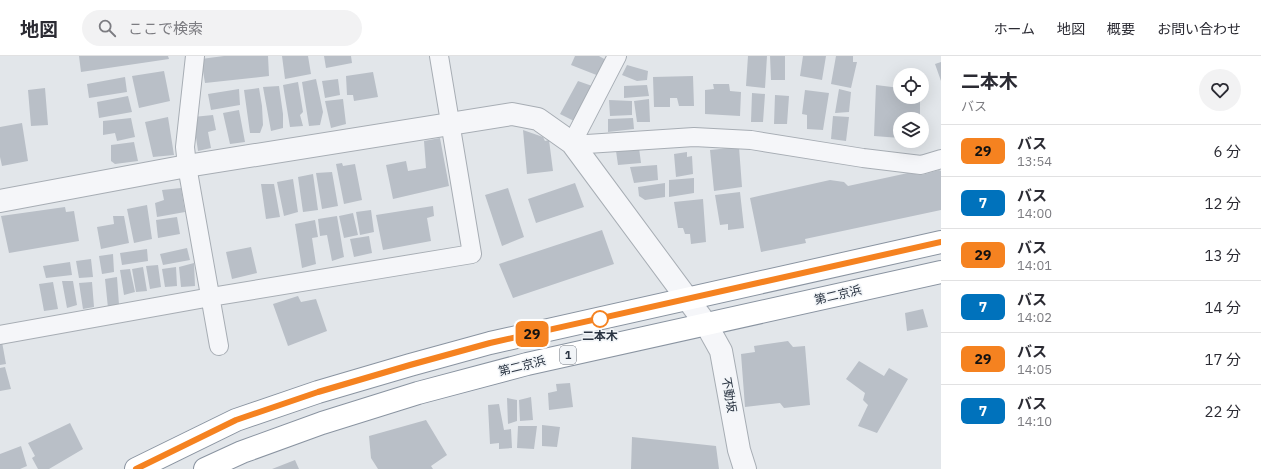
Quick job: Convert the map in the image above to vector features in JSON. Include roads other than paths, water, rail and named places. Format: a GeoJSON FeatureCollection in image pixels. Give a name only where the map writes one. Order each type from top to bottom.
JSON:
{"type":"FeatureCollection","features":[{"type":"Feature","properties":{"kind":"highway","name":"1"},"geometry":{"type":"LineString","coordinates":[[136,469],[236,420],[318,392],[410,365],[490,343],[941,242]]}},
{"type":"Feature","properties":{"kind":"highway","name":"第二京浜"},"geometry":{"type":"LineString","coordinates":[[205,469],[242,452],[322,423],[418,393],[534,363],[941,272]]}},
{"type":"Feature","properties":{"kind":"street"},"geometry":{"type":"LineString","coordinates":[[195,56],[185,147],[187,166],[219,346]]}},
{"type":"Feature","properties":{"kind":"street"},"geometry":{"type":"LineString","coordinates":[[0,335],[211,297],[472,254],[439,56]]}},
{"type":"Feature","properties":{"kind":"street"},"geometry":{"type":"LineString","coordinates":[[617,56],[572,143],[587,144],[694,137],[750,140],[863,158],[921,165],[941,159]]}},
{"type":"Feature","properties":{"kind":"street","name":"不動坂"},"geometry":{"type":"LineString","coordinates":[[0,201],[187,166],[512,114],[538,119],[572,143],[706,324],[721,351],[739,450],[746,469]]}},
{"type":"Feature","properties":{"kind":"place","name":"二本木"},"geometry":{"type":"Point","coordinates":[600,319]}}]}
